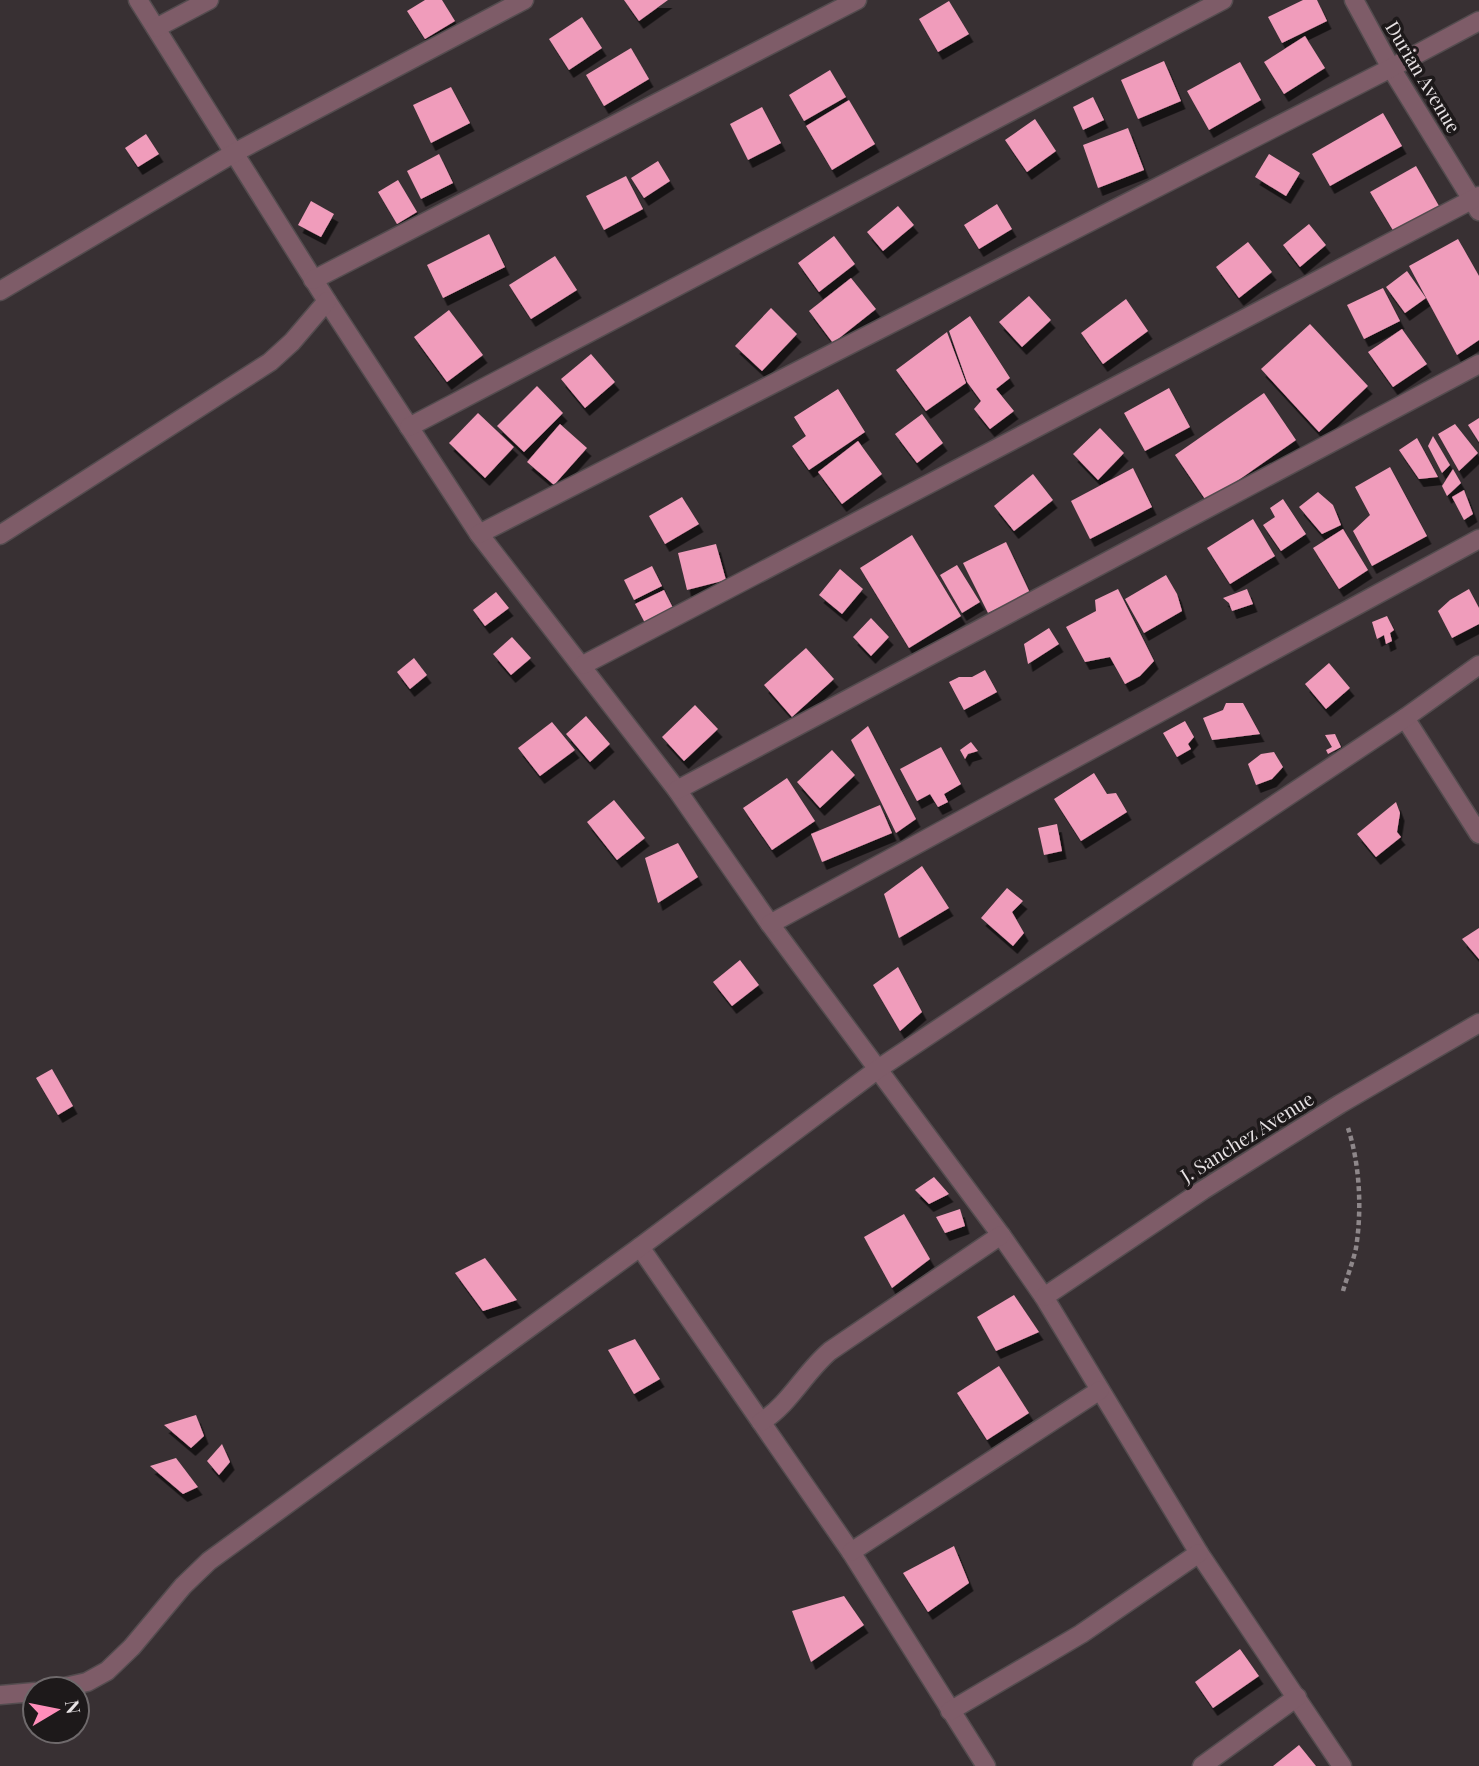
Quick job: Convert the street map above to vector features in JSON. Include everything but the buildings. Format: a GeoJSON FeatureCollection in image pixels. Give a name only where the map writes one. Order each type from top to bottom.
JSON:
{"type":"FeatureCollection","features":[{"type":"Feature","properties":{"kind":"street"},"geometry":{"type":"LineString","coordinates":[[138,0],[327,301],[479,534],[583,665],[677,790],[770,924],[1001,1234],[1044,1297],[1199,1553],[1342,1766]]}},
{"type":"Feature","properties":{"kind":"street"},"geometry":{"type":"LineString","coordinates":[[156,29],[209,0]]}},
{"type":"Feature","properties":{"kind":"street"},"geometry":{"type":"LineString","coordinates":[[0,291],[234,153],[524,0]]}},
{"type":"Feature","properties":{"kind":"street"},"geometry":{"type":"LineString","coordinates":[[313,279],[857,0]]}},
{"type":"Feature","properties":{"kind":"street"},"geometry":{"type":"LineString","coordinates":[[409,427],[1223,0]]}},
{"type":"Feature","properties":{"kind":"street","name":"Durian Avenue"},"geometry":{"type":"LineString","coordinates":[[1354,0],[1391,68],[1477,202]]}},
{"type":"Feature","properties":{"kind":"street"},"geometry":{"type":"LineString","coordinates":[[479,534],[1479,21]]}},
{"type":"Feature","properties":{"kind":"street"},"geometry":{"type":"LineString","coordinates":[[583,665],[1477,202]]}},
{"type":"Feature","properties":{"kind":"street"},"geometry":{"type":"LineString","coordinates":[[0,535],[270,362],[292,342],[327,301]]}},
{"type":"Feature","properties":{"kind":"street"},"geometry":{"type":"LineString","coordinates":[[677,790],[1479,364]]}},
{"type":"Feature","properties":{"kind":"street"},"geometry":{"type":"LineString","coordinates":[[770,924],[1479,539]]}},
{"type":"Feature","properties":{"kind":"street"},"geometry":{"type":"LineString","coordinates":[[91,1680],[107,1671],[132,1647],[183,1586],[209,1561],[640,1247],[878,1069],[1405,718],[1479,665]]}},
{"type":"Feature","properties":{"kind":"street"},"geometry":{"type":"LineString","coordinates":[[1405,718],[1479,834]]}},
{"type":"Feature","properties":{"kind":"street","name":"J. Sanchez Avenue"},"geometry":{"type":"LineString","coordinates":[[1044,1297],[1203,1190],[1340,1104],[1479,1023]]}},
{"type":"Feature","properties":{"kind":"street"},"geometry":{"type":"LineString","coordinates":[[761,1422],[784,1405],[830,1351],[1001,1234]]}},
{"type":"Feature","properties":{"kind":"street"},"geometry":{"type":"LineString","coordinates":[[640,1247],[851,1552],[986,1766]]}},
{"type":"Feature","properties":{"kind":"street"},"geometry":{"type":"LineString","coordinates":[[851,1552],[1100,1390]]}},
{"type":"Feature","properties":{"kind":"street"},"geometry":{"type":"LineString","coordinates":[[950,1711],[1081,1634],[1199,1553]]}},
{"type":"Feature","properties":{"kind":"street"},"geometry":{"type":"LineString","coordinates":[[0,1695],[21,1693]]}},
{"type":"Feature","properties":{"kind":"street"},"geometry":{"type":"LineString","coordinates":[[1202,1766],[1297,1698]]}},
{"type":"Feature","properties":{"kind":"path"},"geometry":{"type":"LineString","coordinates":[[1340,1104],[1353,1143],[1359,1199],[1356,1249],[1343,1291]]}}]}
